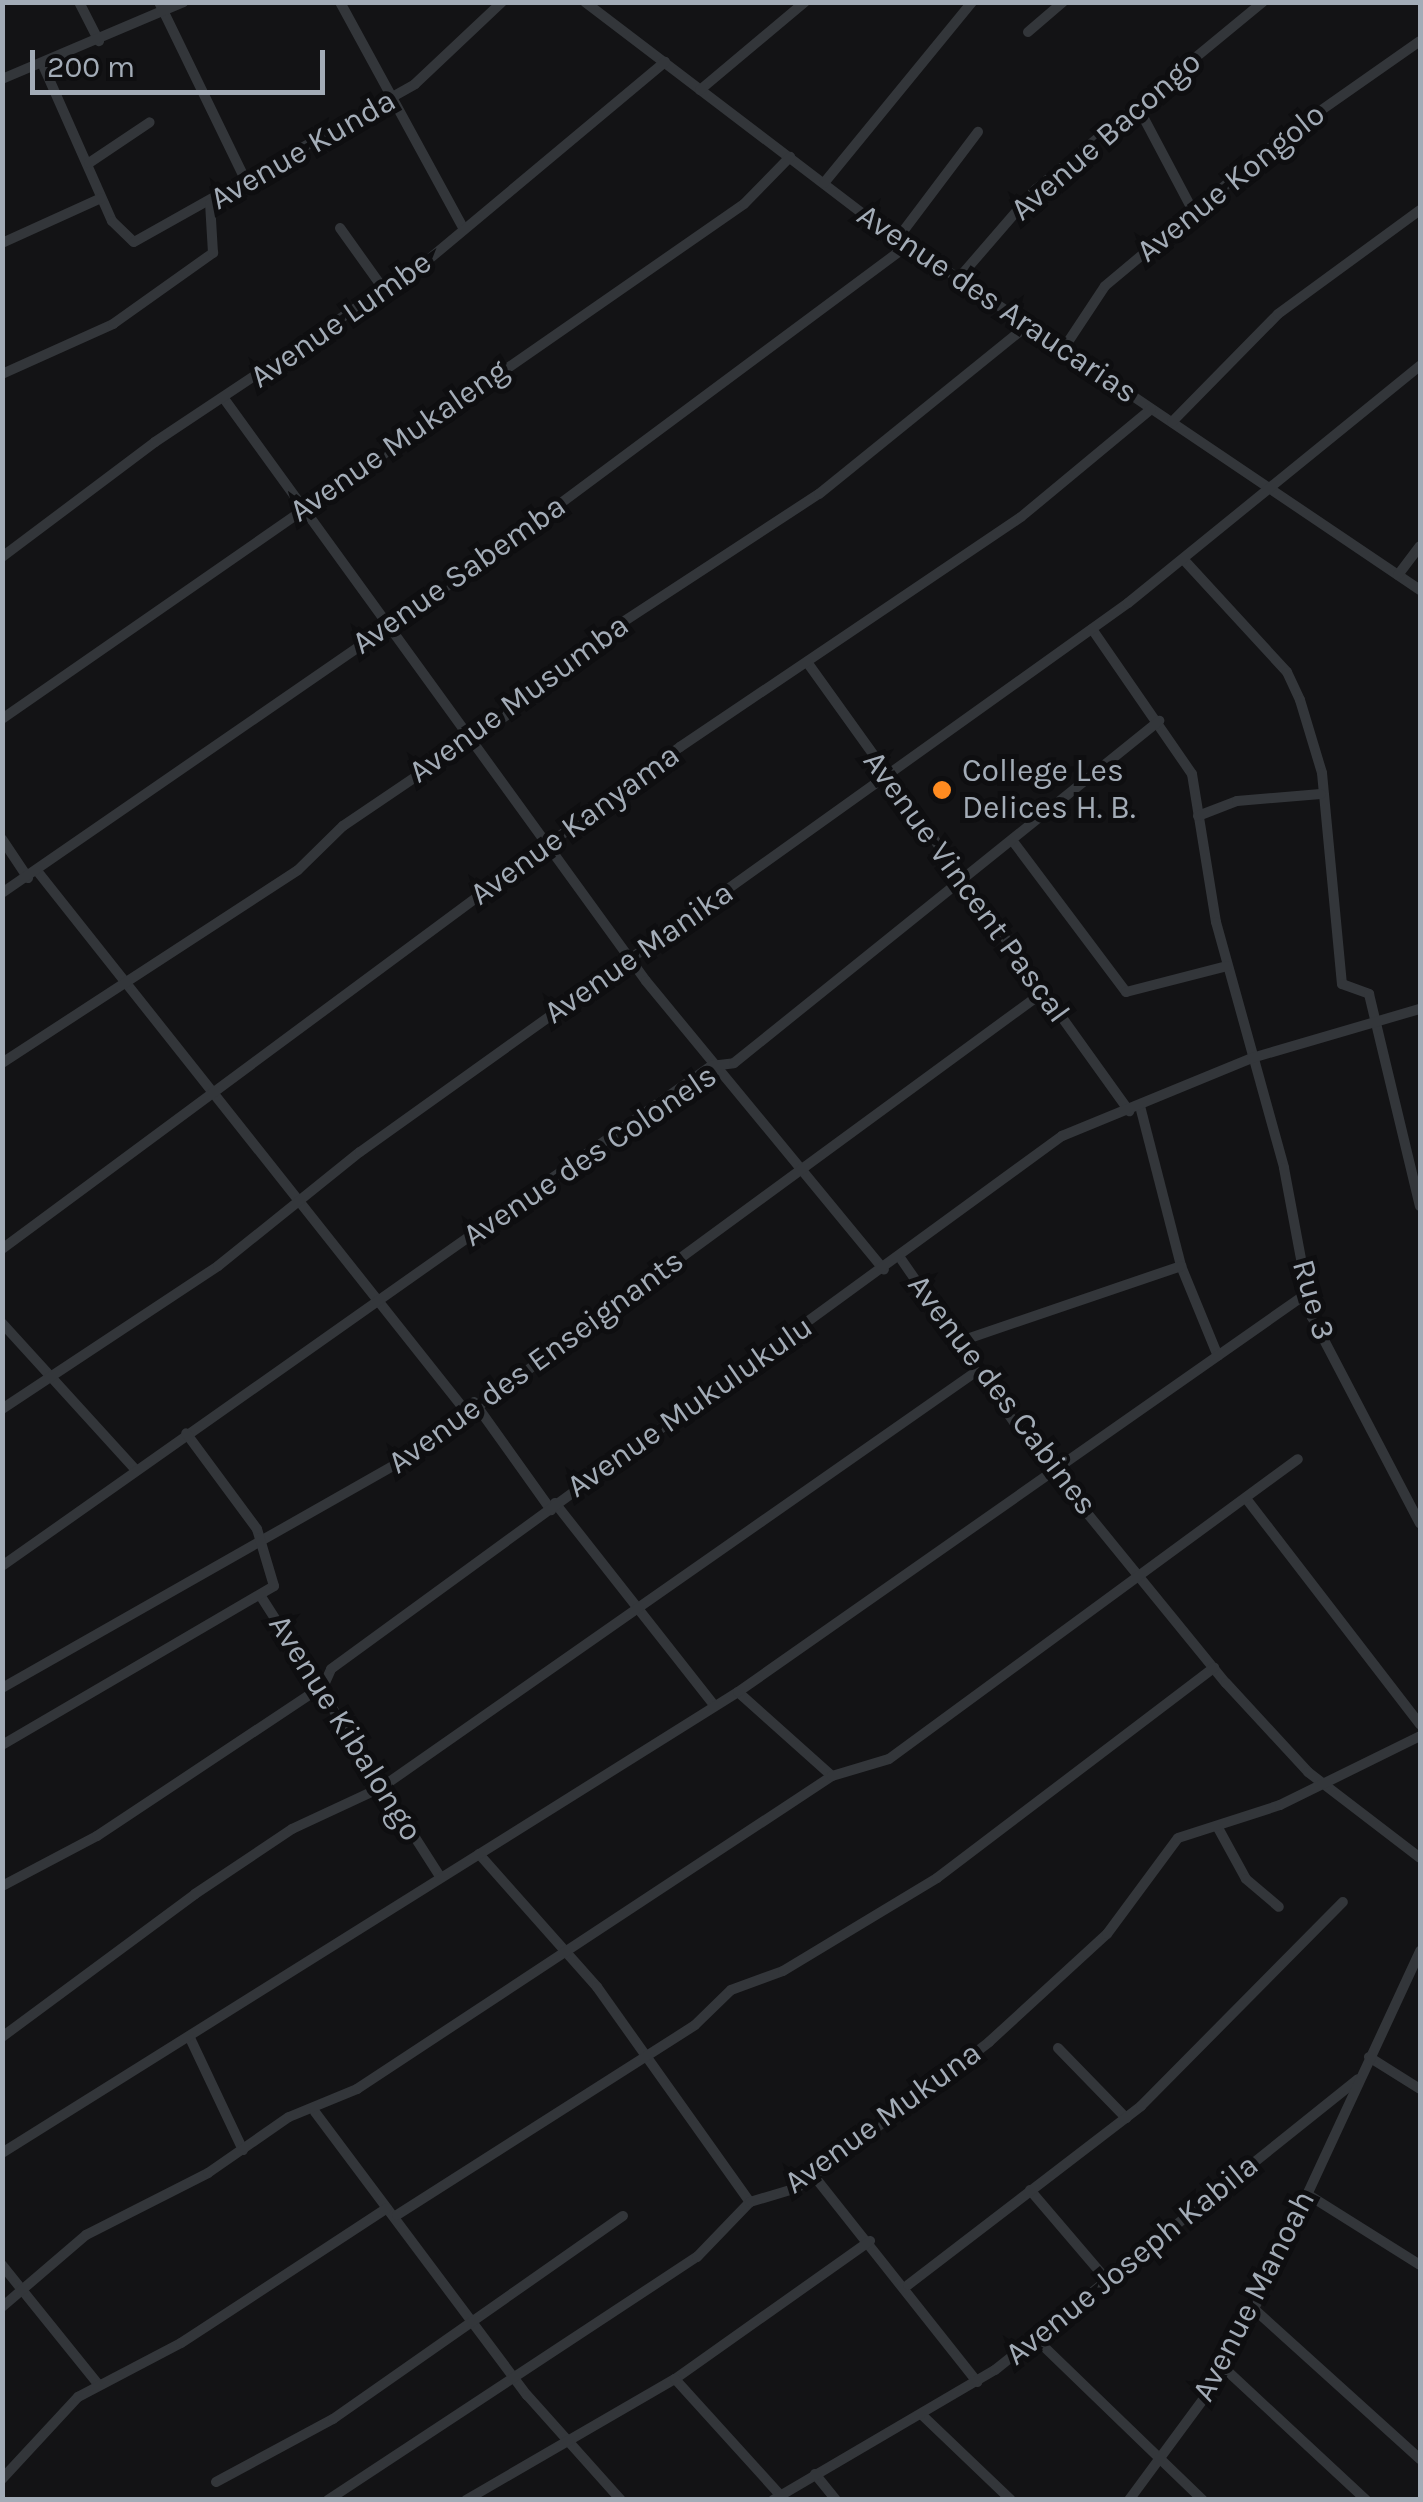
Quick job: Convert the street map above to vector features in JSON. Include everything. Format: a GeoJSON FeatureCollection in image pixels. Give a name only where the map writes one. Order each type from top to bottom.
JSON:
{"type":"FeatureCollection","features":[{"type":"Feature","properties":{"kind":"street"},"geometry":{"type":"LineString","coordinates":[[79,2],[99,41]]}},
{"type":"Feature","properties":{"kind":"street"},"geometry":{"type":"LineString","coordinates":[[2,80],[183,2]]}},
{"type":"Feature","properties":{"kind":"street"},"geometry":{"type":"LineString","coordinates":[[340,2],[464,229]]}},
{"type":"Feature","properties":{"kind":"street","name":"Avenue Kunda"},"geometry":{"type":"LineString","coordinates":[[101,198],[134,242],[392,99],[502,2]]}},
{"type":"Feature","properties":{"kind":"street","name":"Avenue des Araucarias"},"geometry":{"type":"LineString","coordinates":[[586,2],[903,242],[1420,590]]}},
{"type":"Feature","properties":{"kind":"street"},"geometry":{"type":"LineString","coordinates":[[700,90],[805,2]]}},
{"type":"Feature","properties":{"kind":"street"},"geometry":{"type":"LineString","coordinates":[[824,183],[972,2]]}},
{"type":"Feature","properties":{"kind":"street"},"geometry":{"type":"LineString","coordinates":[[1028,32],[1063,2]]}},
{"type":"Feature","properties":{"kind":"street","name":"Avenue Bacongo"},"geometry":{"type":"LineString","coordinates":[[958,278],[1036,189],[1264,2]]}},
{"type":"Feature","properties":{"kind":"street"},"geometry":{"type":"LineString","coordinates":[[162,8],[246,181]]}},
{"type":"Feature","properties":{"kind":"street","name":"Avenue Kongolo"},"geometry":{"type":"LineString","coordinates":[[1064,348],[1105,286],[1420,41]]}},
{"type":"Feature","properties":{"kind":"street","name":"Avenue Lumbe"},"geometry":{"type":"LineString","coordinates":[[2,557],[385,290],[665,62]]}},
{"type":"Feature","properties":{"kind":"street"},"geometry":{"type":"LineString","coordinates":[[2,243],[101,198],[89,163],[42,63]]}},
{"type":"Feature","properties":{"kind":"street"},"geometry":{"type":"LineString","coordinates":[[1138,109],[1194,213]]}},
{"type":"Feature","properties":{"kind":"street"},"geometry":{"type":"LineString","coordinates":[[89,163],[150,122]]}},
{"type":"Feature","properties":{"kind":"street","name":"Avenue Sabemba"},"geometry":{"type":"LineString","coordinates":[[2,893],[384,627],[903,242],[978,132]]}},
{"type":"Feature","properties":{"kind":"street","name":"Avenue Mukaleng"},"geometry":{"type":"LineString","coordinates":[[2,719],[744,204],[790,157]]}},
{"type":"Feature","properties":{"kind":"street"},"geometry":{"type":"LineString","coordinates":[[2,374],[113,324],[213,253],[210,203]]}},
{"type":"Feature","properties":{"kind":"street"},"geometry":{"type":"LineString","coordinates":[[1172,422],[1278,314],[1420,210]]}},
{"type":"Feature","properties":{"kind":"street"},"geometry":{"type":"LineString","coordinates":[[340,228],[385,290]]}},
{"type":"Feature","properties":{"kind":"street","name":"Avenue Musumba"},"geometry":{"type":"LineString","coordinates":[[2,1063],[298,870],[343,826],[470,740],[597,638],[819,494],[1029,324]]}},
{"type":"Feature","properties":{"kind":"street","name":"Avenue Manika"},"geometry":{"type":"LineString","coordinates":[[2,1409],[192,1284],[297,1202],[631,958],[1092,629],[1184,560],[1268,486],[1420,366]]}},
{"type":"Feature","properties":{"kind":"street","name":"Avenue des Cabines"},"geometry":{"type":"LineString","coordinates":[[225,400],[384,627],[470,740],[500,770],[548,849],[631,958],[805,1166],[884,1270]]}},
{"type":"Feature","properties":{"kind":"street","name":"Avenue Kanyama"},"geometry":{"type":"LineString","coordinates":[[2,1249],[209,1090],[807,662],[1021,517],[1151,409]]}},
{"type":"Feature","properties":{"kind":"street"},"geometry":{"type":"LineString","coordinates":[[1398,575],[1420,546]]}},
{"type":"Feature","properties":{"kind":"street"},"geometry":{"type":"LineString","coordinates":[[1184,560],[1292,680],[1321,794],[1342,984],[1366,988],[1420,1206]]}},
{"type":"Feature","properties":{"kind":"street","name":"Rue 3"},"geometry":{"type":"LineString","coordinates":[[1092,629],[1189,765],[1227,966],[1306,1294],[1380,1460],[1420,1524]]}},
{"type":"Feature","properties":{"kind":"street","name":"Avenue Vincent Pascal"},"geometry":{"type":"LineString","coordinates":[[807,662],[1042,993],[1134,1109]]}},
{"type":"Feature","properties":{"kind":"street","name":"Avenue des Colonels"},"geometry":{"type":"LineString","coordinates":[[2,1566],[186,1433],[311,1356],[376,1302],[718,1064],[734,1063],[1015,844],[1159,721]]}},
{"type":"Feature","properties":{"kind":"street"},"geometry":{"type":"LineString","coordinates":[[1198,816],[1237,801],[1321,794]]}},
{"type":"Feature","properties":{"kind":"street"},"geometry":{"type":"LineString","coordinates":[[2,839],[209,1090],[376,1302],[553,1506],[714,1706]]}},
{"type":"Feature","properties":{"kind":"street"},"geometry":{"type":"LineString","coordinates":[[1015,844],[1126,992],[1227,966]]}},
{"type":"Feature","properties":{"kind":"street","name":"Avenue des Enseignants"},"geometry":{"type":"LineString","coordinates":[[2,1688],[409,1457],[469,1406],[1042,993]]}},
{"type":"Feature","properties":{"kind":"street","name":"Avenue Mukulukulu"},"geometry":{"type":"LineString","coordinates":[[2,1886],[97,1836],[324,1685],[331,1669],[902,1259],[1041,1150],[1252,1058],[1420,1010]]}},
{"type":"Feature","properties":{"kind":"street"},"geometry":{"type":"LineString","coordinates":[[1134,1109],[1181,1266],[1218,1356]]}},
{"type":"Feature","properties":{"kind":"street","name":"Avenue des Cabines"},"geometry":{"type":"LineString","coordinates":[[902,1259],[976,1371],[1214,1668],[1290,1756],[1420,1858]]}},
{"type":"Feature","properties":{"kind":"street"},"geometry":{"type":"LineString","coordinates":[[958,1342],[1181,1266]]}},
{"type":"Feature","properties":{"kind":"street"},"geometry":{"type":"LineString","coordinates":[[2,2153],[738,1692],[1306,1294]]}},
{"type":"Feature","properties":{"kind":"street"},"geometry":{"type":"LineString","coordinates":[[2,1323],[134,1469]]}},
{"type":"Feature","properties":{"kind":"street"},"geometry":{"type":"LineString","coordinates":[[2,2037],[292,1828],[382,1787],[976,1371]]}},
{"type":"Feature","properties":{"kind":"street","name":"Avenue Kibalongo"},"geometry":{"type":"LineString","coordinates":[[186,1433],[263,1543],[277,1577],[260,1595],[324,1685],[382,1787],[440,1876]]}},
{"type":"Feature","properties":{"kind":"street"},"geometry":{"type":"LineString","coordinates":[[2,2307],[20,2286],[86,2235],[244,2150],[289,2117],[315,2112],[568,1953],[832,1776],[888,1759],[1248,1501],[1298,1459]]}},
{"type":"Feature","properties":{"kind":"street"},"geometry":{"type":"LineString","coordinates":[[1248,1501],[1420,1724]]}},
{"type":"Feature","properties":{"kind":"street"},"geometry":{"type":"LineString","coordinates":[[2,1745],[260,1595]]}},
{"type":"Feature","properties":{"kind":"street"},"geometry":{"type":"LineString","coordinates":[[2,2479],[62,2411],[99,2386],[647,2057],[731,1990],[791,1966],[959,1864],[1214,1668]]}},
{"type":"Feature","properties":{"kind":"street"},"geometry":{"type":"LineString","coordinates":[[738,1692],[832,1776]]}},
{"type":"Feature","properties":{"kind":"street","name":"Avenue Mukuna"},"geometry":{"type":"LineString","coordinates":[[328,2500],[698,2257],[750,2202],[814,2176],[1054,1987],[1152,1885],[1173,1842],[1327,1783],[1420,1736]]}},
{"type":"Feature","properties":{"kind":"street"},"geometry":{"type":"LineString","coordinates":[[1217,1826],[1246,1878],[1279,1906]]}},
{"type":"Feature","properties":{"kind":"street"},"geometry":{"type":"LineString","coordinates":[[478,1854],[568,1953],[750,2202]]}},
{"type":"Feature","properties":{"kind":"street"},"geometry":{"type":"LineString","coordinates":[[908,2285],[1126,2118],[1343,1902]]}},
{"type":"Feature","properties":{"kind":"street","name":"Avenue Joseph Kabila"},"geometry":{"type":"LineString","coordinates":[[776,2497],[976,2382],[1358,2079],[1417,1969],[1420,1950]]}},
{"type":"Feature","properties":{"kind":"street"},"geometry":{"type":"LineString","coordinates":[[190,2038],[244,2150]]}},
{"type":"Feature","properties":{"kind":"street"},"geometry":{"type":"LineString","coordinates":[[1058,2048],[1126,2118]]}},
{"type":"Feature","properties":{"kind":"street"},"geometry":{"type":"LineString","coordinates":[[1369,2057],[1420,2089]]}},
{"type":"Feature","properties":{"kind":"street","name":"Avenue Manoah"},"geometry":{"type":"LineString","coordinates":[[1128,2500],[1222,2366],[1254,2309],[1358,2079]]}},
{"type":"Feature","properties":{"kind":"street"},"geometry":{"type":"LineString","coordinates":[[315,2112],[516,2380],[616,2498]]}},
{"type":"Feature","properties":{"kind":"street"},"geometry":{"type":"LineString","coordinates":[[814,2176],[908,2285],[976,2382]]}},
{"type":"Feature","properties":{"kind":"street"},"geometry":{"type":"LineString","coordinates":[[1030,2190],[1106,2279]]}},
{"type":"Feature","properties":{"kind":"street"},"geometry":{"type":"LineString","coordinates":[[1307,2194],[1420,2265]]}},
{"type":"Feature","properties":{"kind":"street"},"geometry":{"type":"LineString","coordinates":[[216,2482],[333,2419],[623,2216]]}},
{"type":"Feature","properties":{"kind":"street"},"geometry":{"type":"LineString","coordinates":[[466,2500],[675,2379],[870,2242]]}},
{"type":"Feature","properties":{"kind":"street"},"geometry":{"type":"LineString","coordinates":[[2,2265],[99,2386]]}},
{"type":"Feature","properties":{"kind":"street"},"geometry":{"type":"LineString","coordinates":[[1254,2309],[1420,2460]]}},
{"type":"Feature","properties":{"kind":"street"},"geometry":{"type":"LineString","coordinates":[[1035,2338],[1203,2500]]}},
{"type":"Feature","properties":{"kind":"street"},"geometry":{"type":"LineString","coordinates":[[1222,2366],[1366,2500]]}},
{"type":"Feature","properties":{"kind":"street"},"geometry":{"type":"LineString","coordinates":[[675,2379],[776,2497]]}},
{"type":"Feature","properties":{"kind":"street"},"geometry":{"type":"LineString","coordinates":[[921,2414],[1010,2500]]}},
{"type":"Feature","properties":{"kind":"street"},"geometry":{"type":"LineString","coordinates":[[815,2474],[836,2500]]}},
{"type":"Feature","properties":{"kind":"place","name":"College Les Delices H. B."},"geometry":{"type":"Point","coordinates":[942,790]}}]}
